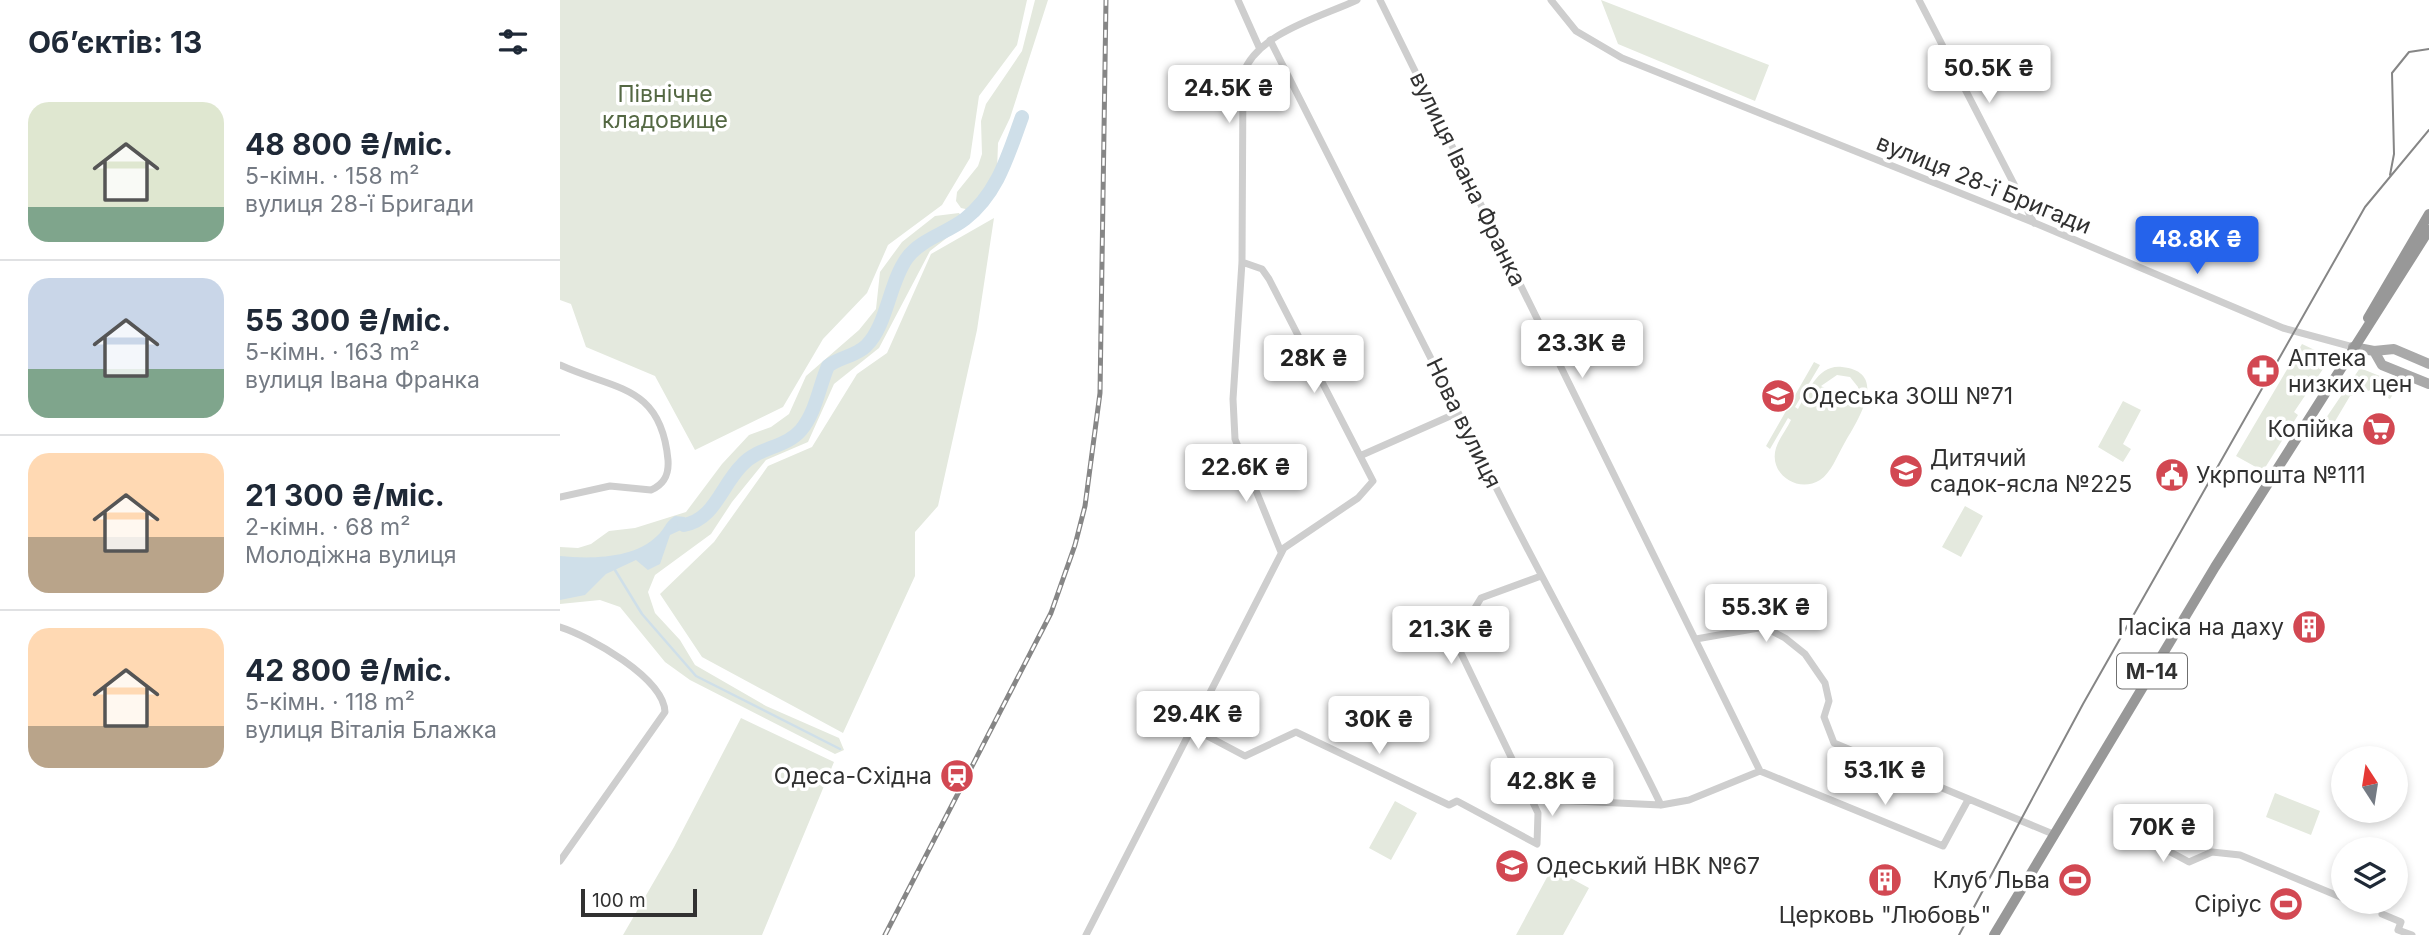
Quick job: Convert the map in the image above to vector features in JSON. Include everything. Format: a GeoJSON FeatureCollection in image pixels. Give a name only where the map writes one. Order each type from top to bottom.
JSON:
{"type":"FeatureCollection","features":[{"type":"Feature","properties":{"kind":"highway","name":"М-14"},"geometry":{"type":"LineString","coordinates":[[2366,327],[2368,313],[2429,214]]}},
{"type":"Feature","properties":{"kind":"highway","name":"М-14"},"geometry":{"type":"LineString","coordinates":[[1994,935],[2053,834],[2353,347],[2429,230]]}},
{"type":"Feature","properties":{"kind":"main road","name":"вулиця 28-ї Бригади"},"geometry":{"type":"LineString","coordinates":[[2353,347],[2374,351],[2394,349],[2429,364]]}},
{"type":"Feature","properties":{"kind":"main road","name":"вулиця 28-ї Бригади"},"geometry":{"type":"LineString","coordinates":[[2374,351],[2382,365],[2429,384]]}},
{"type":"Feature","properties":{"kind":"street"},"geometry":{"type":"LineString","coordinates":[[1238,0],[1259,47]]}},
{"type":"Feature","properties":{"kind":"street"},"geometry":{"type":"LineString","coordinates":[[1282,552],[1235,439],[1233,399],[1242,262],[1243,74],[1259,47],[1357,0]]}},
{"type":"Feature","properties":{"kind":"street","name":"вулиця Івана Франка"},"geometry":{"type":"LineString","coordinates":[[1380,0],[1760,771]]}},
{"type":"Feature","properties":{"kind":"street","name":"вулиця 28-ї Бригади"},"geometry":{"type":"LineString","coordinates":[[1550,0],[1576,31],[1622,58],[2035,223],[2283,328],[2353,347]]}},
{"type":"Feature","properties":{"kind":"street"},"geometry":{"type":"LineString","coordinates":[[1919,0],[2035,223]]}},
{"type":"Feature","properties":{"kind":"street","name":"Нова вулиця"},"geometry":{"type":"LineString","coordinates":[[1270,40],[1457,413],[1541,576],[1604,689],[1661,805]]}},
{"type":"Feature","properties":{"kind":"street"},"geometry":{"type":"LineString","coordinates":[[1086,935],[1194,729],[1282,552],[1289,542],[1358,498],[1373,483],[1362,455],[1269,279],[1262,269],[1242,262]]}},
{"type":"Feature","properties":{"kind":"street"},"geometry":{"type":"LineString","coordinates":[[560,365],[615,383],[651,408],[667,452],[668,474],[659,487],[651,490],[610,486],[560,497]]}},
{"type":"Feature","properties":{"kind":"street"},"geometry":{"type":"LineString","coordinates":[[1362,455],[1457,413]]}},
{"type":"Feature","properties":{"kind":"street"},"geometry":{"type":"LineString","coordinates":[[1194,729],[1245,756],[1296,732],[1450,805],[1457,801],[1537,844],[1538,813],[1459,649],[1470,616],[1481,598],[1541,576]]}},
{"type":"Feature","properties":{"kind":"street"},"geometry":{"type":"LineString","coordinates":[[560,627],[600,644],[647,681],[660,694],[666,712],[560,861]]}},
{"type":"Feature","properties":{"kind":"street"},"geometry":{"type":"LineString","coordinates":[[1696,639],[1764,628],[1784,638],[1805,654],[1825,683],[1829,701],[1824,718],[1834,743],[2053,834]]}},
{"type":"Feature","properties":{"kind":"street"},"geometry":{"type":"LineString","coordinates":[[1531,799],[1661,805],[1689,800],[1760,771],[1942,846],[1968,800]]}},
{"type":"Feature","properties":{"kind":"street"},"geometry":{"type":"LineString","coordinates":[[2150,841],[2189,862],[2211,852],[2241,855],[2331,893]]}},
{"type":"Feature","properties":{"kind":"street"},"geometry":{"type":"LineString","coordinates":[[2382,914],[2401,922],[2398,930],[2412,935]]}},
{"type":"Feature","properties":{"kind":"green space","name":"Північне кладовище"},"geometry":{"type":"Polygon","coordinates":[[[560,0],[1027,0],[1017,45],[979,96],[970,158],[942,205],[888,245],[867,293],[823,339],[783,407],[695,450],[655,376],[586,347],[571,304],[560,300],[560,0]]]}},
{"type":"Feature","properties":{"kind":"green space"},"geometry":{"type":"Polygon","coordinates":[[[1035,0],[1048,0],[1010,118],[998,143],[997,172],[970,210],[961,208],[956,201],[957,192],[978,166],[982,154],[981,121],[986,104],[1022,51],[1035,0]]]}},
{"type":"Feature","properties":{"kind":"green space"},"geometry":{"type":"Polygon","coordinates":[[[1601,0],[1769,65],[1755,101],[1618,44],[1601,0]]]}},
{"type":"Feature","properties":{"kind":"green space"},"geometry":{"type":"Polygon","coordinates":[[[959,213],[966,223],[930,251],[879,348],[834,384],[808,442],[766,460],[732,502],[711,534],[655,575],[648,592],[655,613],[680,640],[695,665],[766,706],[839,738],[844,750],[835,754],[690,680],[665,662],[620,607],[600,600],[560,604],[560,547],[578,548],[591,544],[609,531],[635,528],[686,512],[722,464],[749,435],[771,427],[789,414],[806,376],[859,330],[876,309],[880,272],[902,242],[935,216],[959,213]]]}},
{"type":"Feature","properties":{"kind":"green space"},"geometry":{"type":"Polygon","coordinates":[[[994,218],[977,330],[938,506],[915,532],[915,576],[843,733],[702,657],[660,594],[714,542],[768,466],[812,447],[857,374],[887,353],[931,254],[994,218]]]}},
{"type":"Feature","properties":{"kind":"green space"},"geometry":{"type":"Polygon","coordinates":[[[2302,344],[2321,353],[2327,363],[2294,412],[2298,415],[2263,471],[2236,456],[2302,344]]]}},
{"type":"Feature","properties":{"kind":"green space"},"geometry":{"type":"Polygon","coordinates":[[[1814,362],[1820,365],[1795,407],[1798,409],[1815,380],[1826,370],[1842,367],[1857,371],[1865,378],[1866,400],[1862,412],[1831,469],[1820,480],[1803,485],[1794,483],[1776,466],[1776,448],[1791,420],[1788,418],[1770,449],[1766,446],[1814,362]],[[1837,375],[1821,386],[1857,406],[1858,387],[1850,377],[1837,375]]]}},
{"type":"Feature","properties":{"kind":"green space"},"geometry":{"type":"Polygon","coordinates":[[[2360,368],[2397,383],[2398,386],[2390,399],[2371,390],[2350,396],[2334,423],[2326,418],[2360,368]]]}},
{"type":"Feature","properties":{"kind":"green space"},"geometry":{"type":"Polygon","coordinates":[[[2123,401],[2141,410],[2123,444],[2131,449],[2123,462],[2098,447],[2123,401]]]}},
{"type":"Feature","properties":{"kind":"green space"},"geometry":{"type":"Polygon","coordinates":[[[1965,506],[1983,516],[1961,557],[1942,547],[1965,506]]]}},
{"type":"Feature","properties":{"kind":"green space"},"geometry":{"type":"Polygon","coordinates":[[[741,718],[834,762],[762,935],[623,935],[674,847],[741,718]]]}},
{"type":"Feature","properties":{"kind":"green space"},"geometry":{"type":"Polygon","coordinates":[[[2275,793],[2320,811],[2311,835],[2266,817],[2275,793]]]}},
{"type":"Feature","properties":{"kind":"green space"},"geometry":{"type":"Polygon","coordinates":[[[1395,801],[1417,813],[1391,860],[1369,848],[1395,801]]]}},
{"type":"Feature","properties":{"kind":"green space"},"geometry":{"type":"Polygon","coordinates":[[[1552,868],[1589,888],[1563,935],[1516,935],[1552,868]]]}},
{"type":"Feature","properties":{"kind":"shaded area"},"geometry":{"type":"Polygon","coordinates":[[[675,516],[685,517],[683,529],[670,535],[660,564],[648,570],[636,560],[606,574],[585,595],[560,600],[560,556],[611,556],[636,549],[657,536],[675,516]]]}},
{"type":"Feature","properties":{"kind":"waterway"},"geometry":{"type":"LineString","coordinates":[[684,525],[695,522],[710,509],[735,473],[749,459],[788,441],[801,430],[814,407],[828,366],[862,349],[873,338],[907,258],[919,246],[965,219],[986,197],[1001,173],[1022,117]]}},
{"type":"Feature","properties":{"kind":"waterway"},"geometry":{"type":"LineString","coordinates":[[615,570],[642,614],[696,676],[840,749]]}},
{"type":"Feature","properties":{"kind":"tram line"},"geometry":{"type":"LineString","coordinates":[[2390,175],[2394,154],[2392,73],[2409,52],[2429,49]]}},
{"type":"Feature","properties":{"kind":"tram line"},"geometry":{"type":"LineString","coordinates":[[1959,935],[2083,704],[2365,207],[2429,130]]}},
{"type":"Feature","properties":{"kind":"railway"},"geometry":{"type":"LineString","coordinates":[[885,935],[1051,613],[1075,545],[1085,506],[1100,393],[1106,0]]}},
{"type":"Feature","properties":{"kind":"place","name":"Аптека низких цен"},"geometry":{"type":"Point","coordinates":[2263,371]}},
{"type":"Feature","properties":{"kind":"place","name":"Одеська ЗОШ №71"},"geometry":{"type":"Point","coordinates":[1778,396]}},
{"type":"Feature","properties":{"kind":"place","name":"Копійка"},"geometry":{"type":"Point","coordinates":[2379,429]}},
{"type":"Feature","properties":{"kind":"place","name":"Дитячий садок-ясла №225"},"geometry":{"type":"Point","coordinates":[1906,471]}},
{"type":"Feature","properties":{"kind":"place","name":"Укрпошта №111"},"geometry":{"type":"Point","coordinates":[2172,475]}},
{"type":"Feature","properties":{"kind":"place","name":"Пасіка на даху"},"geometry":{"type":"Point","coordinates":[2309,627]}},
{"type":"Feature","properties":{"kind":"place","name":"Одеса-Східна"},"geometry":{"type":"Point","coordinates":[957,776]}},
{"type":"Feature","properties":{"kind":"place","name":"Одеський НВК №67"},"geometry":{"type":"Point","coordinates":[1512,866]}},
{"type":"Feature","properties":{"kind":"place","name":"Церковь \"Любовь\""},"geometry":{"type":"Point","coordinates":[1885,880]}},
{"type":"Feature","properties":{"kind":"place","name":"Клуб Льва"},"geometry":{"type":"Point","coordinates":[2075,880]}},
{"type":"Feature","properties":{"kind":"place","name":"Сіріус"},"geometry":{"type":"Point","coordinates":[2286,904]}}]}
